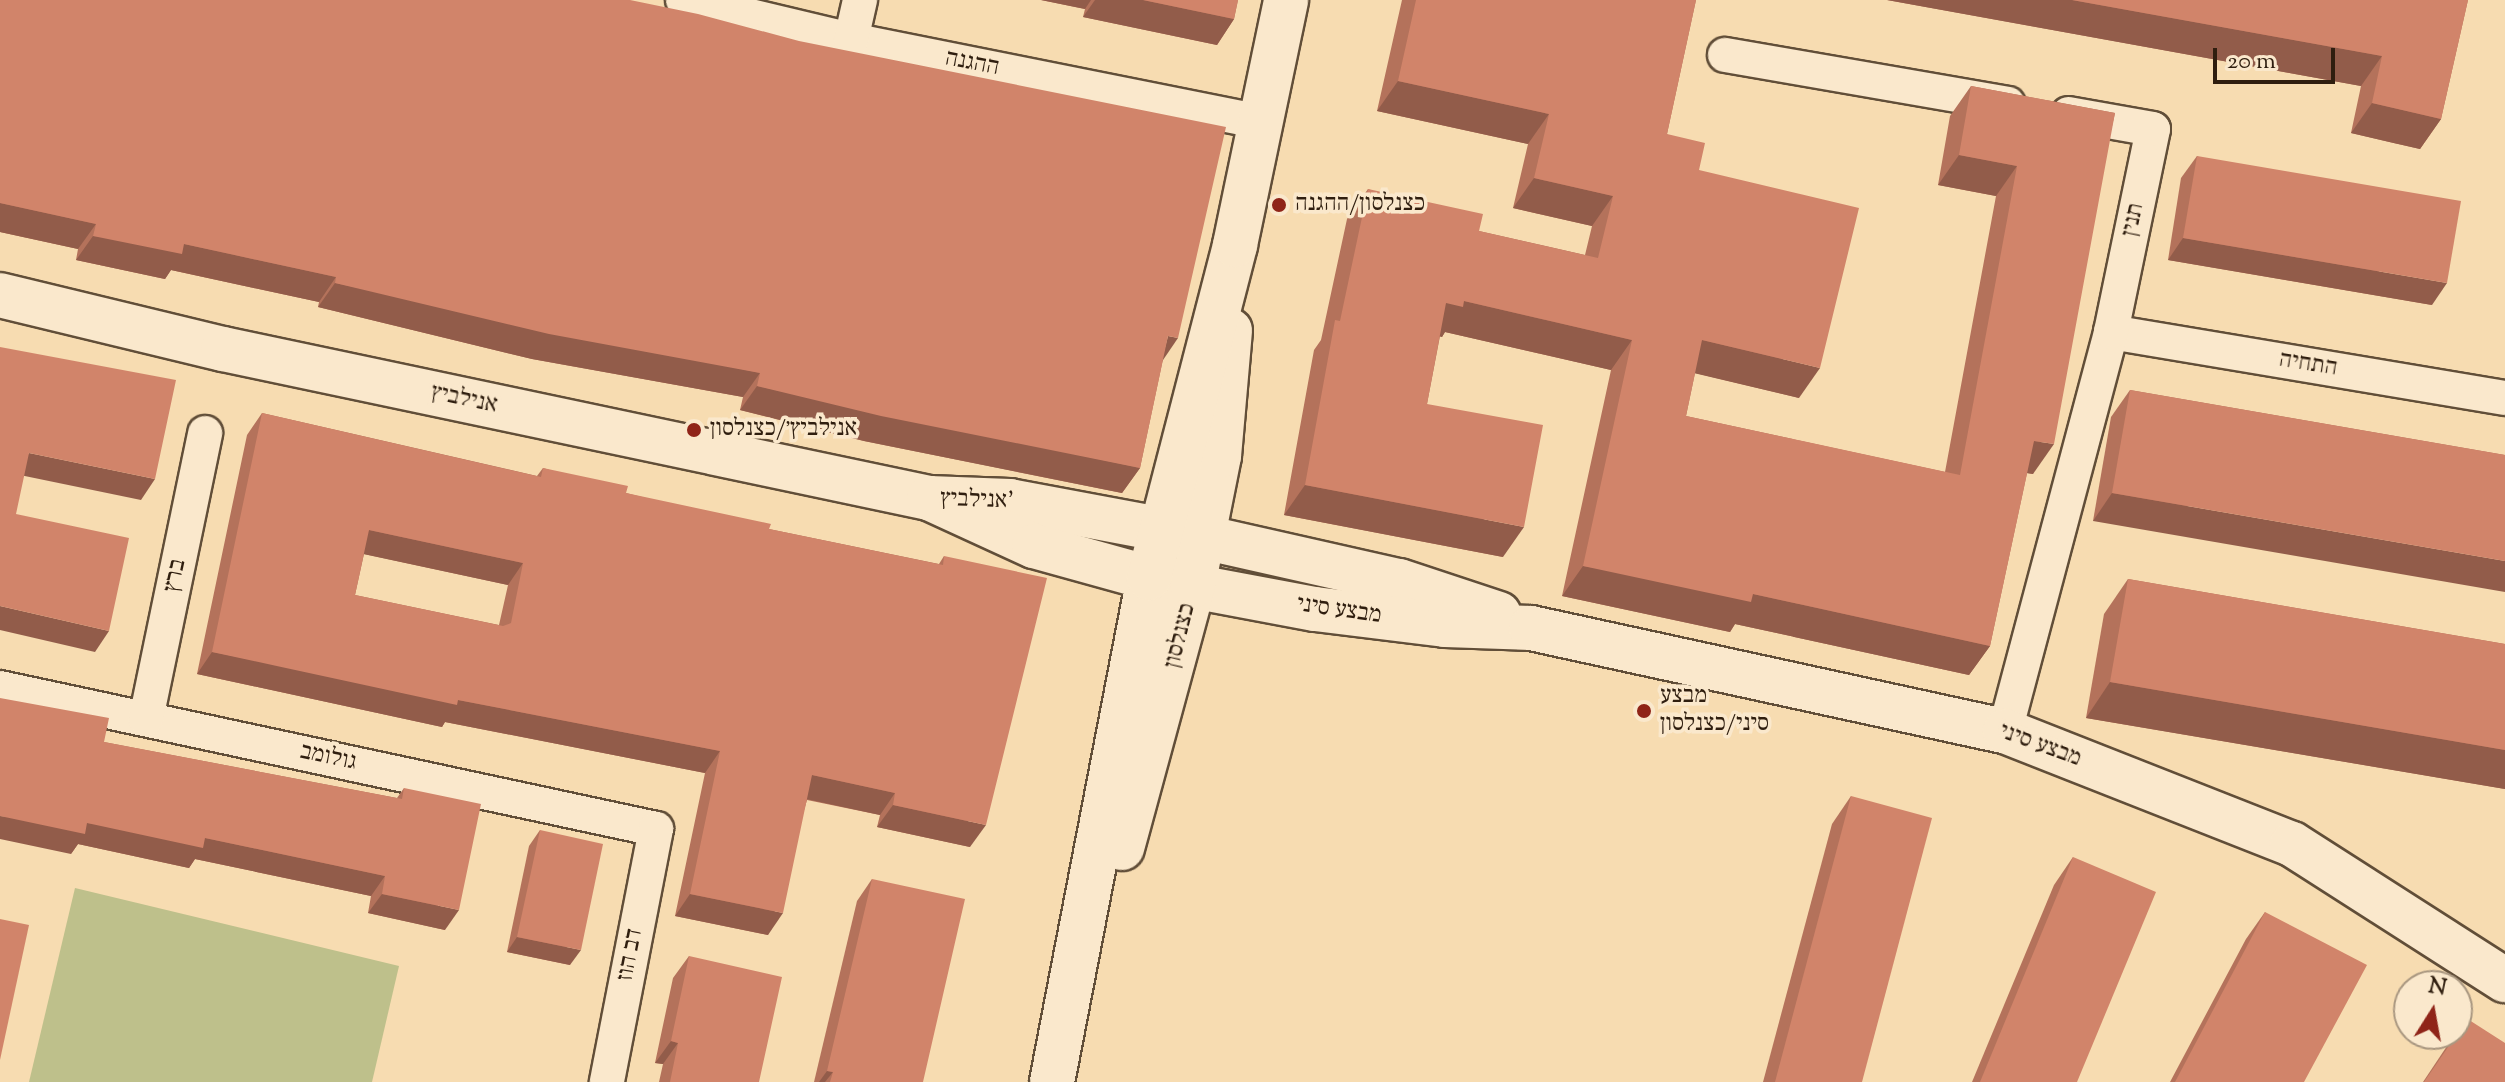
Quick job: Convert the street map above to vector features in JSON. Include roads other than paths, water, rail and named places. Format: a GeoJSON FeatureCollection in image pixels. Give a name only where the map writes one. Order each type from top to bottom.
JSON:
{"type":"FeatureCollection","features":[{"type":"Feature","properties":{"kind":"street","name":"ההגנה"},"geometry":{"type":"LineString","coordinates":[[683,0],[851,40],[1263,122]]}},
{"type":"Feature","properties":{"kind":"street"},"geometry":{"type":"LineString","coordinates":[[851,40],[860,0]]}},
{"type":"Feature","properties":{"kind":"street","name":"כצנלסון"},"geometry":{"type":"LineString","coordinates":[[1052,1082],[1149,578],[1235,245],[1286,0]]}},
{"type":"Feature","properties":{"kind":"street","name":"תנין"},"geometry":{"type":"LineString","coordinates":[[1725,55],[2153,129],[2111,332],[2005,731]]}},
{"type":"Feature","properties":{"kind":"street","name":"כצנלסון"},"geometry":{"type":"LineString","coordinates":[[1067,1014],[1136,804],[1193,586],[1219,456],[1235,245]]}},
{"type":"Feature","properties":{"kind":"street","name":"אנילביץ"},"geometry":{"type":"LineString","coordinates":[[0,295],[223,349],[929,498]]}},
{"type":"Feature","properties":{"kind":"street","name":"התחיה"},"geometry":{"type":"LineString","coordinates":[[2111,332],[2505,398]]}},
{"type":"Feature","properties":{"kind":"street","name":"ברץ"},"geometry":{"type":"LineString","coordinates":[[146,719],[205,433]]}},
{"type":"Feature","properties":{"kind":"street","name":"אנילביץ'"},"geometry":{"type":"LineString","coordinates":[[929,498],[1010,501],[1203,537]]}},
{"type":"Feature","properties":{"kind":"street","name":"אנילביץ'"},"geometry":{"type":"LineString","coordinates":[[929,498],[1034,546],[1149,578]]}},
{"type":"Feature","properties":{"kind":"street","name":"מבצע סיני"},"geometry":{"type":"LineString","coordinates":[[1203,537],[1399,581],[1464,599],[1531,628]]}},
{"type":"Feature","properties":{"kind":"street","name":"מבצע סיני"},"geometry":{"type":"LineString","coordinates":[[1149,578],[1384,618],[1531,628],[2005,731],[2292,844],[2505,980]]}},
{"type":"Feature","properties":{"kind":"street","name":"גולומב"},"geometry":{"type":"LineString","coordinates":[[0,688],[656,829]]}},
{"type":"Feature","properties":{"kind":"street","name":"דב הוז"},"geometry":{"type":"LineString","coordinates":[[607,1082],[656,829]]}},
{"type":"Feature","properties":{"kind":"place","name":"כצנלסון/ההגנה"},"geometry":{"type":"Point","coordinates":[1279,205]}},
{"type":"Feature","properties":{"kind":"place","name":"אנילביץ׳/כצנלסון"},"geometry":{"type":"Point","coordinates":[694,430]}},
{"type":"Feature","properties":{"kind":"place","name":"מבצע סיני/כצנלסון"},"geometry":{"type":"Point","coordinates":[1644,711]}}]}
